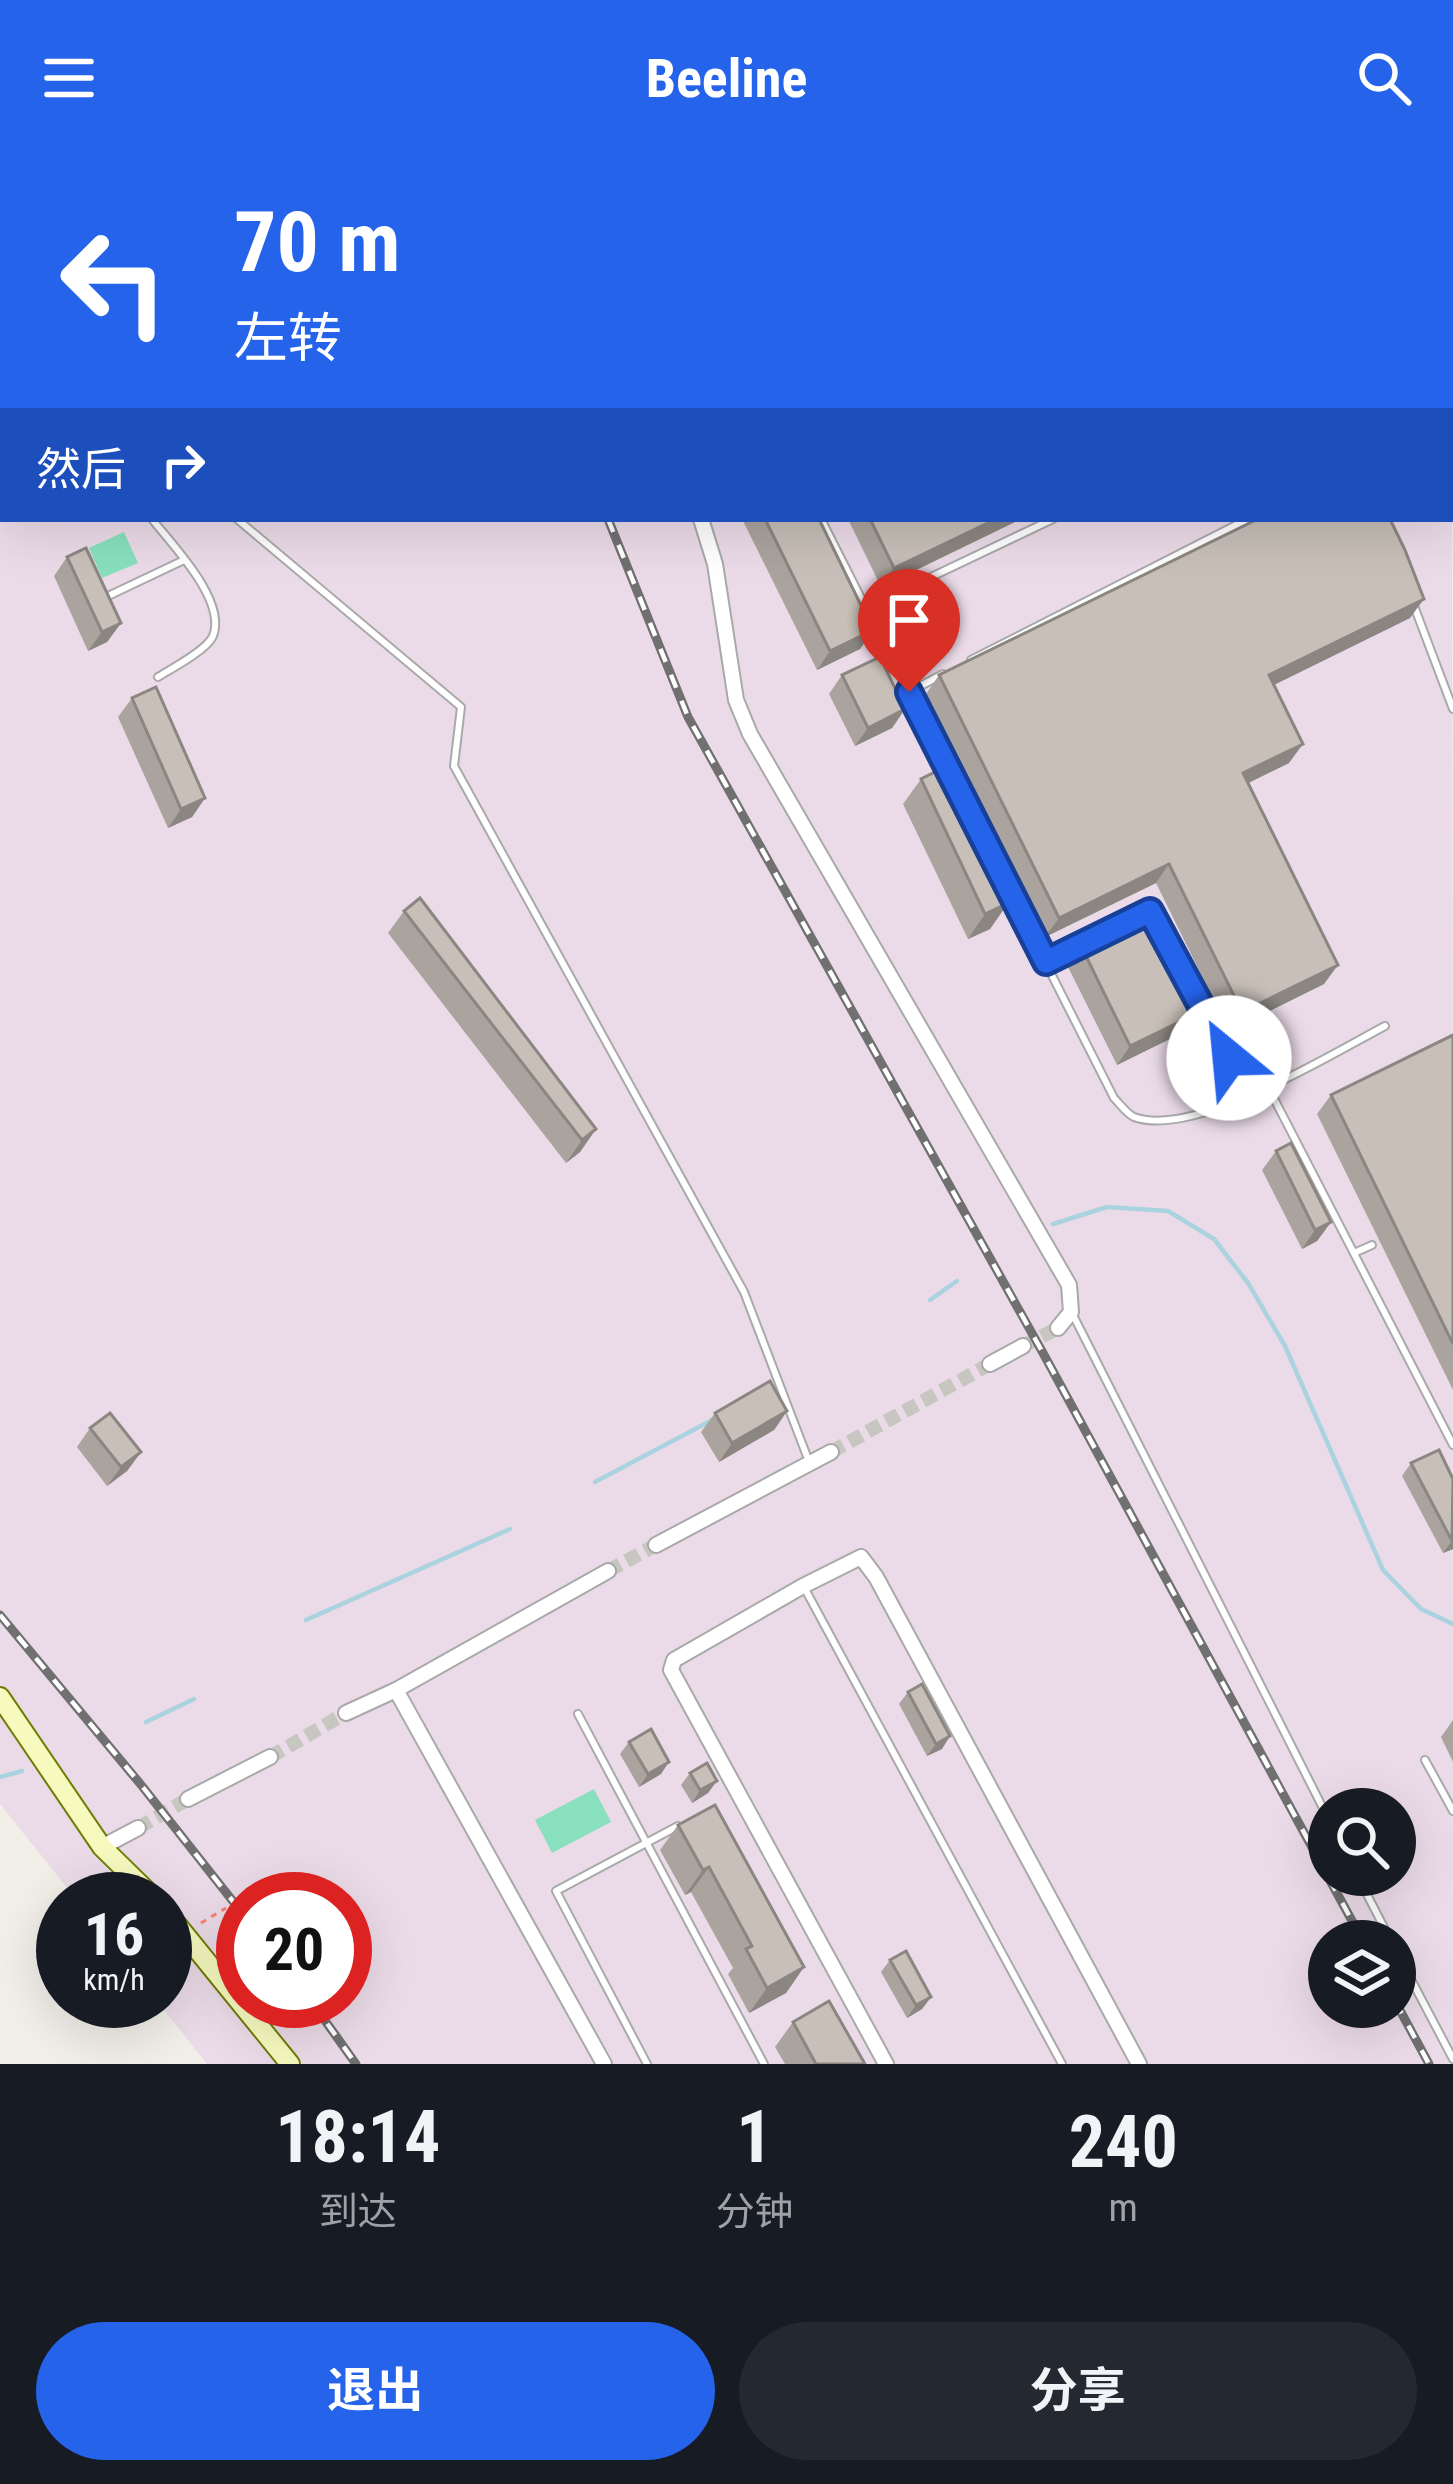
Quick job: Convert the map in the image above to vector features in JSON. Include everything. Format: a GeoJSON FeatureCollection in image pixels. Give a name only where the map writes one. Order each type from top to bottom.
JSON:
{"type":"FeatureCollection","features":[{"type":"Feature","properties":{"kind":"street"},"geometry":{"type":"LineString","coordinates":[[701,522],[715,564],[736,700],[750,734],[1069,1285],[1071,1312],[1058,1328]]}},
{"type":"Feature","properties":{"kind":"street"},"geometry":{"type":"LineString","coordinates":[[990,1364],[1023,1346]]}},
{"type":"Feature","properties":{"kind":"street"},"geometry":{"type":"LineString","coordinates":[[656,1545],[831,1452]]}},
{"type":"Feature","properties":{"kind":"street"},"geometry":{"type":"LineString","coordinates":[[886,2064],[671,1670],[674,1660],[861,1557],[1139,2064]]}},
{"type":"Feature","properties":{"kind":"street"},"geometry":{"type":"LineString","coordinates":[[346,1713],[396,1690],[608,1571]]}},
{"type":"Feature","properties":{"kind":"street"},"geometry":{"type":"LineString","coordinates":[[396,1690],[604,2064]]}},
{"type":"Feature","properties":{"kind":"street"},"geometry":{"type":"LineString","coordinates":[[0,1697],[102,1847],[127,1872]]}},
{"type":"Feature","properties":{"kind":"street"},"geometry":{"type":"LineString","coordinates":[[188,1799],[270,1757]]}},
{"type":"Feature","properties":{"kind":"street"},"geometry":{"type":"LineString","coordinates":[[102,1847],[138,1828]]}},
{"type":"Feature","properties":{"kind":"street"},"geometry":{"type":"LineString","coordinates":[[192,1943],[290,2064]]}},
{"type":"Feature","properties":{"kind":"lane"},"geometry":{"type":"LineString","coordinates":[[154,522],[210,593],[213,636],[158,677]]}},
{"type":"Feature","properties":{"kind":"lane"},"geometry":{"type":"LineString","coordinates":[[241,522],[461,707],[454,766],[744,1292],[809,1463]]}},
{"type":"Feature","properties":{"kind":"lane"},"geometry":{"type":"LineString","coordinates":[[823,522],[1114,1098],[1132,1116],[1204,1115],[1268,1088],[1385,1026]]}},
{"type":"Feature","properties":{"kind":"lane"},"geometry":{"type":"LineString","coordinates":[[866,608],[1047,522]]}},
{"type":"Feature","properties":{"kind":"lane"},"geometry":{"type":"LineString","coordinates":[[970,660],[1242,522]]}},
{"type":"Feature","properties":{"kind":"lane"},"geometry":{"type":"LineString","coordinates":[[98,601],[184,560]]}},
{"type":"Feature","properties":{"kind":"lane"},"geometry":{"type":"LineString","coordinates":[[1413,603],[1453,709]]}},
{"type":"Feature","properties":{"kind":"lane"},"geometry":{"type":"LineString","coordinates":[[909,692],[950,671]]}},
{"type":"Feature","properties":{"kind":"lane"},"geometry":{"type":"LineString","coordinates":[[1046,962],[1150,911],[1161,931]]}},
{"type":"Feature","properties":{"kind":"lane"},"geometry":{"type":"LineString","coordinates":[[1194,993],[1249,1095]]}},
{"type":"Feature","properties":{"kind":"lane"},"geometry":{"type":"LineString","coordinates":[[1268,1088],[1453,1445]]}},
{"type":"Feature","properties":{"kind":"lane"},"geometry":{"type":"LineString","coordinates":[[1354,1253],[1372,1245]]}},
{"type":"Feature","properties":{"kind":"lane"},"geometry":{"type":"LineString","coordinates":[[1071,1312],[1313,1788]]}},
{"type":"Feature","properties":{"kind":"lane"},"geometry":{"type":"LineString","coordinates":[[803,1586],[1062,2064]]}},
{"type":"Feature","properties":{"kind":"lane"},"geometry":{"type":"LineString","coordinates":[[578,1714],[764,2064]]}},
{"type":"Feature","properties":{"kind":"lane"},"geometry":{"type":"LineString","coordinates":[[1425,1760],[1453,1811]]}},
{"type":"Feature","properties":{"kind":"lane"},"geometry":{"type":"LineString","coordinates":[[647,2064],[556,1891],[684,1823]]}},
{"type":"Feature","properties":{"kind":"lane"},"geometry":{"type":"LineString","coordinates":[[1416,1989],[1453,2059]]}},
{"type":"Feature","properties":{"kind":"shaded area"},"geometry":{"type":"Polygon","coordinates":[[[0,522],[1452,522],[1453,2064],[207,2064],[178,2028],[192,2028],[192,1872],[54,1872],[0,1804],[0,522]]]}},
{"type":"Feature","properties":{"kind":"green space"},"geometry":{"type":"Polygon","coordinates":[[[124,532],[138,563],[102,578],[89,548],[124,532]]]}},
{"type":"Feature","properties":{"kind":"green space"},"geometry":{"type":"Polygon","coordinates":[[[594,1789],[611,1822],[552,1853],[535,1820],[594,1789]]]}},
{"type":"Feature","properties":{"kind":"building"},"geometry":{"type":"Polygon","coordinates":[[[766,522],[820,522],[873,630],[830,651],[766,522]]]}},
{"type":"Feature","properties":{"kind":"building"},"geometry":{"type":"Polygon","coordinates":[[[871,522],[990,522],[894,568],[871,522]]]}},
{"type":"Feature","properties":{"kind":"building"},"geometry":{"type":"Polygon","coordinates":[[[1252,522],[1391,522],[1424,599],[1269,675],[1303,744],[1243,773],[1338,965],[1242,1012],[1169,864],[1059,918],[939,675],[1252,522]]]}},
{"type":"Feature","properties":{"kind":"building"},"geometry":{"type":"Polygon","coordinates":[[[86,548],[121,623],[102,632],[67,557],[86,548]]]}},
{"type":"Feature","properties":{"kind":"building"},"geometry":{"type":"Polygon","coordinates":[[[880,657],[905,709],[868,728],[842,675],[880,657]]]}},
{"type":"Feature","properties":{"kind":"building"},"geometry":{"type":"Polygon","coordinates":[[[156,687],[205,798],[181,809],[132,698],[156,687]]]}},
{"type":"Feature","properties":{"kind":"building"},"geometry":{"type":"Polygon","coordinates":[[[943,768],[1008,903],[985,914],[921,779],[943,768]]]}},
{"type":"Feature","properties":{"kind":"building"},"geometry":{"type":"Polygon","coordinates":[[[420,898],[596,1129],[582,1140],[404,911],[420,898]]]}},
{"type":"Feature","properties":{"kind":"building"},"geometry":{"type":"Polygon","coordinates":[[[1157,911],[1206,1009],[1130,1046],[1082,948],[1157,911]]]}},
{"type":"Feature","properties":{"kind":"building"},"geometry":{"type":"Polygon","coordinates":[[[1453,1035],[1453,1344],[1331,1095],[1453,1035]]]}},
{"type":"Feature","properties":{"kind":"building"},"geometry":{"type":"Polygon","coordinates":[[[1291,1143],[1331,1222],[1315,1230],[1276,1151],[1291,1143]]]}},
{"type":"Feature","properties":{"kind":"building"},"geometry":{"type":"Polygon","coordinates":[[[770,1381],[787,1411],[732,1443],[715,1413],[770,1381]]]}},
{"type":"Feature","properties":{"kind":"building"},"geometry":{"type":"Polygon","coordinates":[[[110,1413],[141,1452],[121,1467],[90,1428],[110,1413]]]}},
{"type":"Feature","properties":{"kind":"building"},"geometry":{"type":"Polygon","coordinates":[[[1439,1450],[1453,1479],[1452,1541],[1411,1463],[1439,1450]]]}},
{"type":"Feature","properties":{"kind":"building"},"geometry":{"type":"Polygon","coordinates":[[[922,1684],[950,1736],[936,1744],[908,1692],[922,1684]]]}},
{"type":"Feature","properties":{"kind":"building"},"geometry":{"type":"Polygon","coordinates":[[[651,1729],[669,1762],[648,1774],[629,1742],[651,1729]]]}},
{"type":"Feature","properties":{"kind":"building"},"geometry":{"type":"Polygon","coordinates":[[[707,1763],[717,1781],[700,1790],[690,1773],[707,1763]]]}},
{"type":"Feature","properties":{"kind":"building"},"geometry":{"type":"Polygon","coordinates":[[[715,1805],[804,1967],[767,1988],[746,1949],[752,1946],[709,1867],[703,1870],[678,1825],[715,1805]]]}},
{"type":"Feature","properties":{"kind":"building"},"geometry":{"type":"Polygon","coordinates":[[[906,1951],[931,1997],[916,2005],[890,1960],[906,1951]]]}},
{"type":"Feature","properties":{"kind":"building"},"geometry":{"type":"Polygon","coordinates":[[[829,2001],[865,2064],[816,2064],[793,2022],[829,2001]]]}},
{"type":"Feature","properties":{"kind":"waterway"},"geometry":{"type":"LineString","coordinates":[[1053,1224],[1107,1207],[1168,1211],[1214,1239],[1248,1283],[1285,1346],[1383,1570],[1421,1609],[1453,1624]]}},
{"type":"Feature","properties":{"kind":"waterway"},"geometry":{"type":"LineString","coordinates":[[930,1300],[957,1281]]}},
{"type":"Feature","properties":{"kind":"waterway"},"geometry":{"type":"LineString","coordinates":[[595,1482],[714,1419]]}},
{"type":"Feature","properties":{"kind":"waterway"},"geometry":{"type":"LineString","coordinates":[[306,1620],[510,1529]]}},
{"type":"Feature","properties":{"kind":"waterway"},"geometry":{"type":"LineString","coordinates":[[146,1722],[194,1699]]}},
{"type":"Feature","properties":{"kind":"waterway"},"geometry":{"type":"LineString","coordinates":[[0,1777],[22,1771]]}},
{"type":"Feature","properties":{"kind":"tunnel"},"geometry":{"type":"LineString","coordinates":[[1023,1346],[1058,1328]]}},
{"type":"Feature","properties":{"kind":"tunnel"},"geometry":{"type":"LineString","coordinates":[[831,1452],[990,1364]]}},
{"type":"Feature","properties":{"kind":"tunnel"},"geometry":{"type":"LineString","coordinates":[[608,1571],[656,1545]]}},
{"type":"Feature","properties":{"kind":"tunnel"},"geometry":{"type":"LineString","coordinates":[[270,1757],[346,1713]]}},
{"type":"Feature","properties":{"kind":"tunnel"},"geometry":{"type":"LineString","coordinates":[[138,1828],[188,1799]]}},
{"type":"Feature","properties":{"kind":"railway"},"geometry":{"type":"LineString","coordinates":[[609,522],[688,717],[1043,1353],[1352,1920]]}},
{"type":"Feature","properties":{"kind":"railway"},"geometry":{"type":"LineString","coordinates":[[0,1615],[216,1880]]}},
{"type":"Feature","properties":{"kind":"railway"},"geometry":{"type":"LineString","coordinates":[[330,2028],[356,2064]]}},
{"type":"Feature","properties":{"kind":"railway"},"geometry":{"type":"LineString","coordinates":[[1410,2028],[1429,2064]]}},
{"type":"Feature","properties":{"kind":"route"},"geometry":{"type":"LineString","coordinates":[[909,692],[1046,962],[1150,911],[1229,1058]]}}]}
